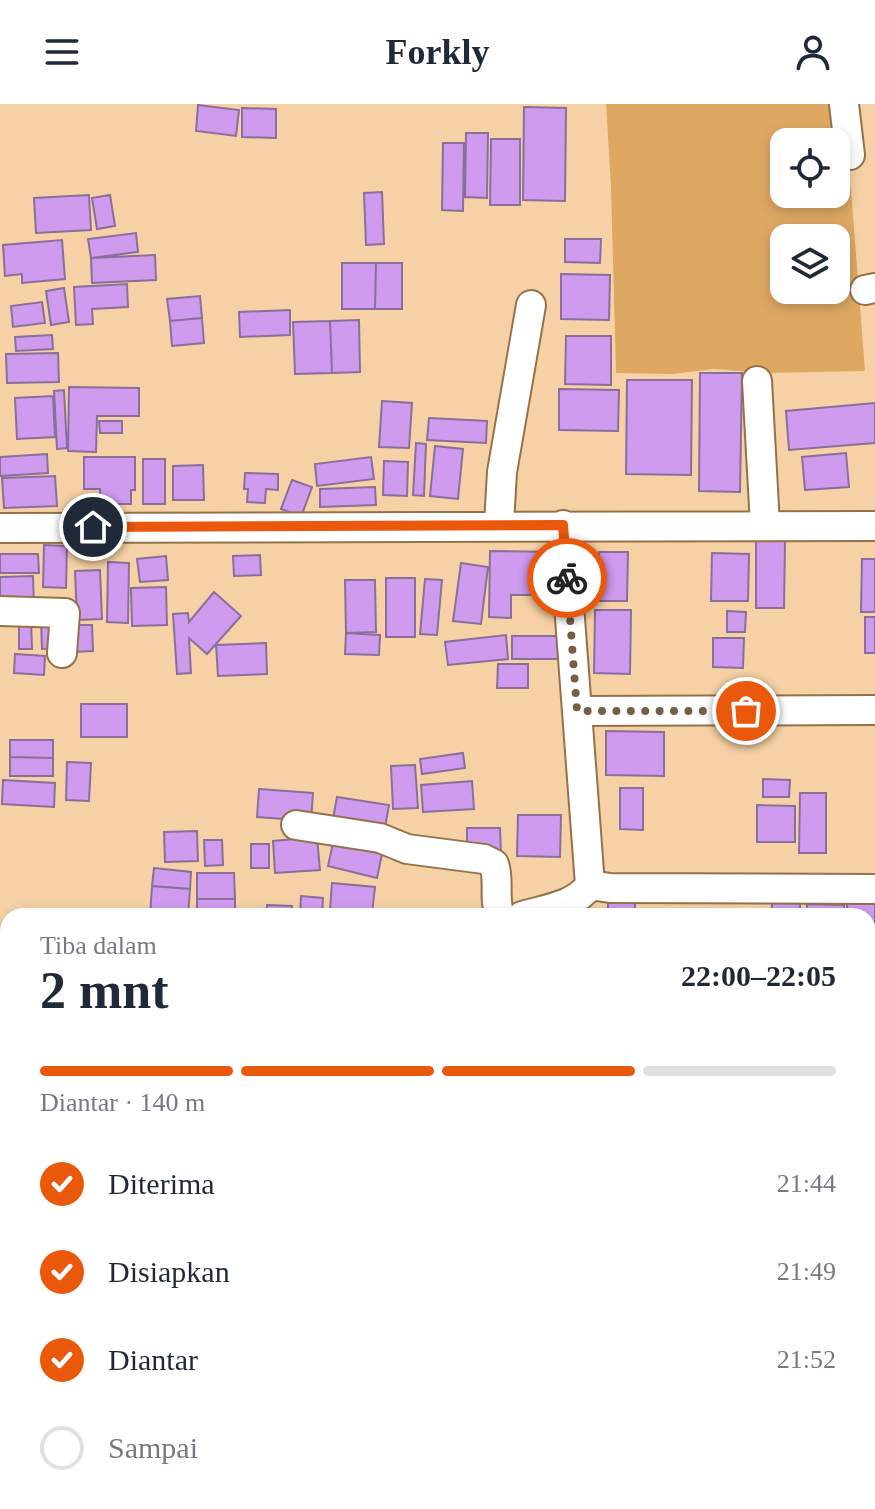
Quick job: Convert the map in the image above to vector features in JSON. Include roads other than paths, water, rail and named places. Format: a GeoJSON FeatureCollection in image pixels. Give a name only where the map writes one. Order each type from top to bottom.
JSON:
{"type":"FeatureCollection","features":[{"type":"Feature","properties":{"kind":"street"},"geometry":{"type":"LineString","coordinates":[[844,104],[847,128]]}},
{"type":"Feature","properties":{"kind":"street"},"geometry":{"type":"LineString","coordinates":[[499,524],[502,472],[531,305]]}},
{"type":"Feature","properties":{"kind":"street"},"geometry":{"type":"LineString","coordinates":[[757,381],[765,525]]}},
{"type":"Feature","properties":{"kind":"street"},"geometry":{"type":"LineString","coordinates":[[0,528],[499,524],[875,526]]}},
{"type":"Feature","properties":{"kind":"street"},"geometry":{"type":"LineString","coordinates":[[551,908],[583,896],[590,885],[563,525]]}},
{"type":"Feature","properties":{"kind":"street"},"geometry":{"type":"LineString","coordinates":[[0,611],[65,613],[62,653]]}},
{"type":"Feature","properties":{"kind":"street"},"geometry":{"type":"LineString","coordinates":[[577,711],[875,710]]}},
{"type":"Feature","properties":{"kind":"street"},"geometry":{"type":"LineString","coordinates":[[296,825],[380,838],[407,849],[484,859],[494,864],[497,874],[494,901],[497,908]]}},
{"type":"Feature","properties":{"kind":"street"},"geometry":{"type":"LineString","coordinates":[[590,885],[610,888],[875,889]]}}]}
